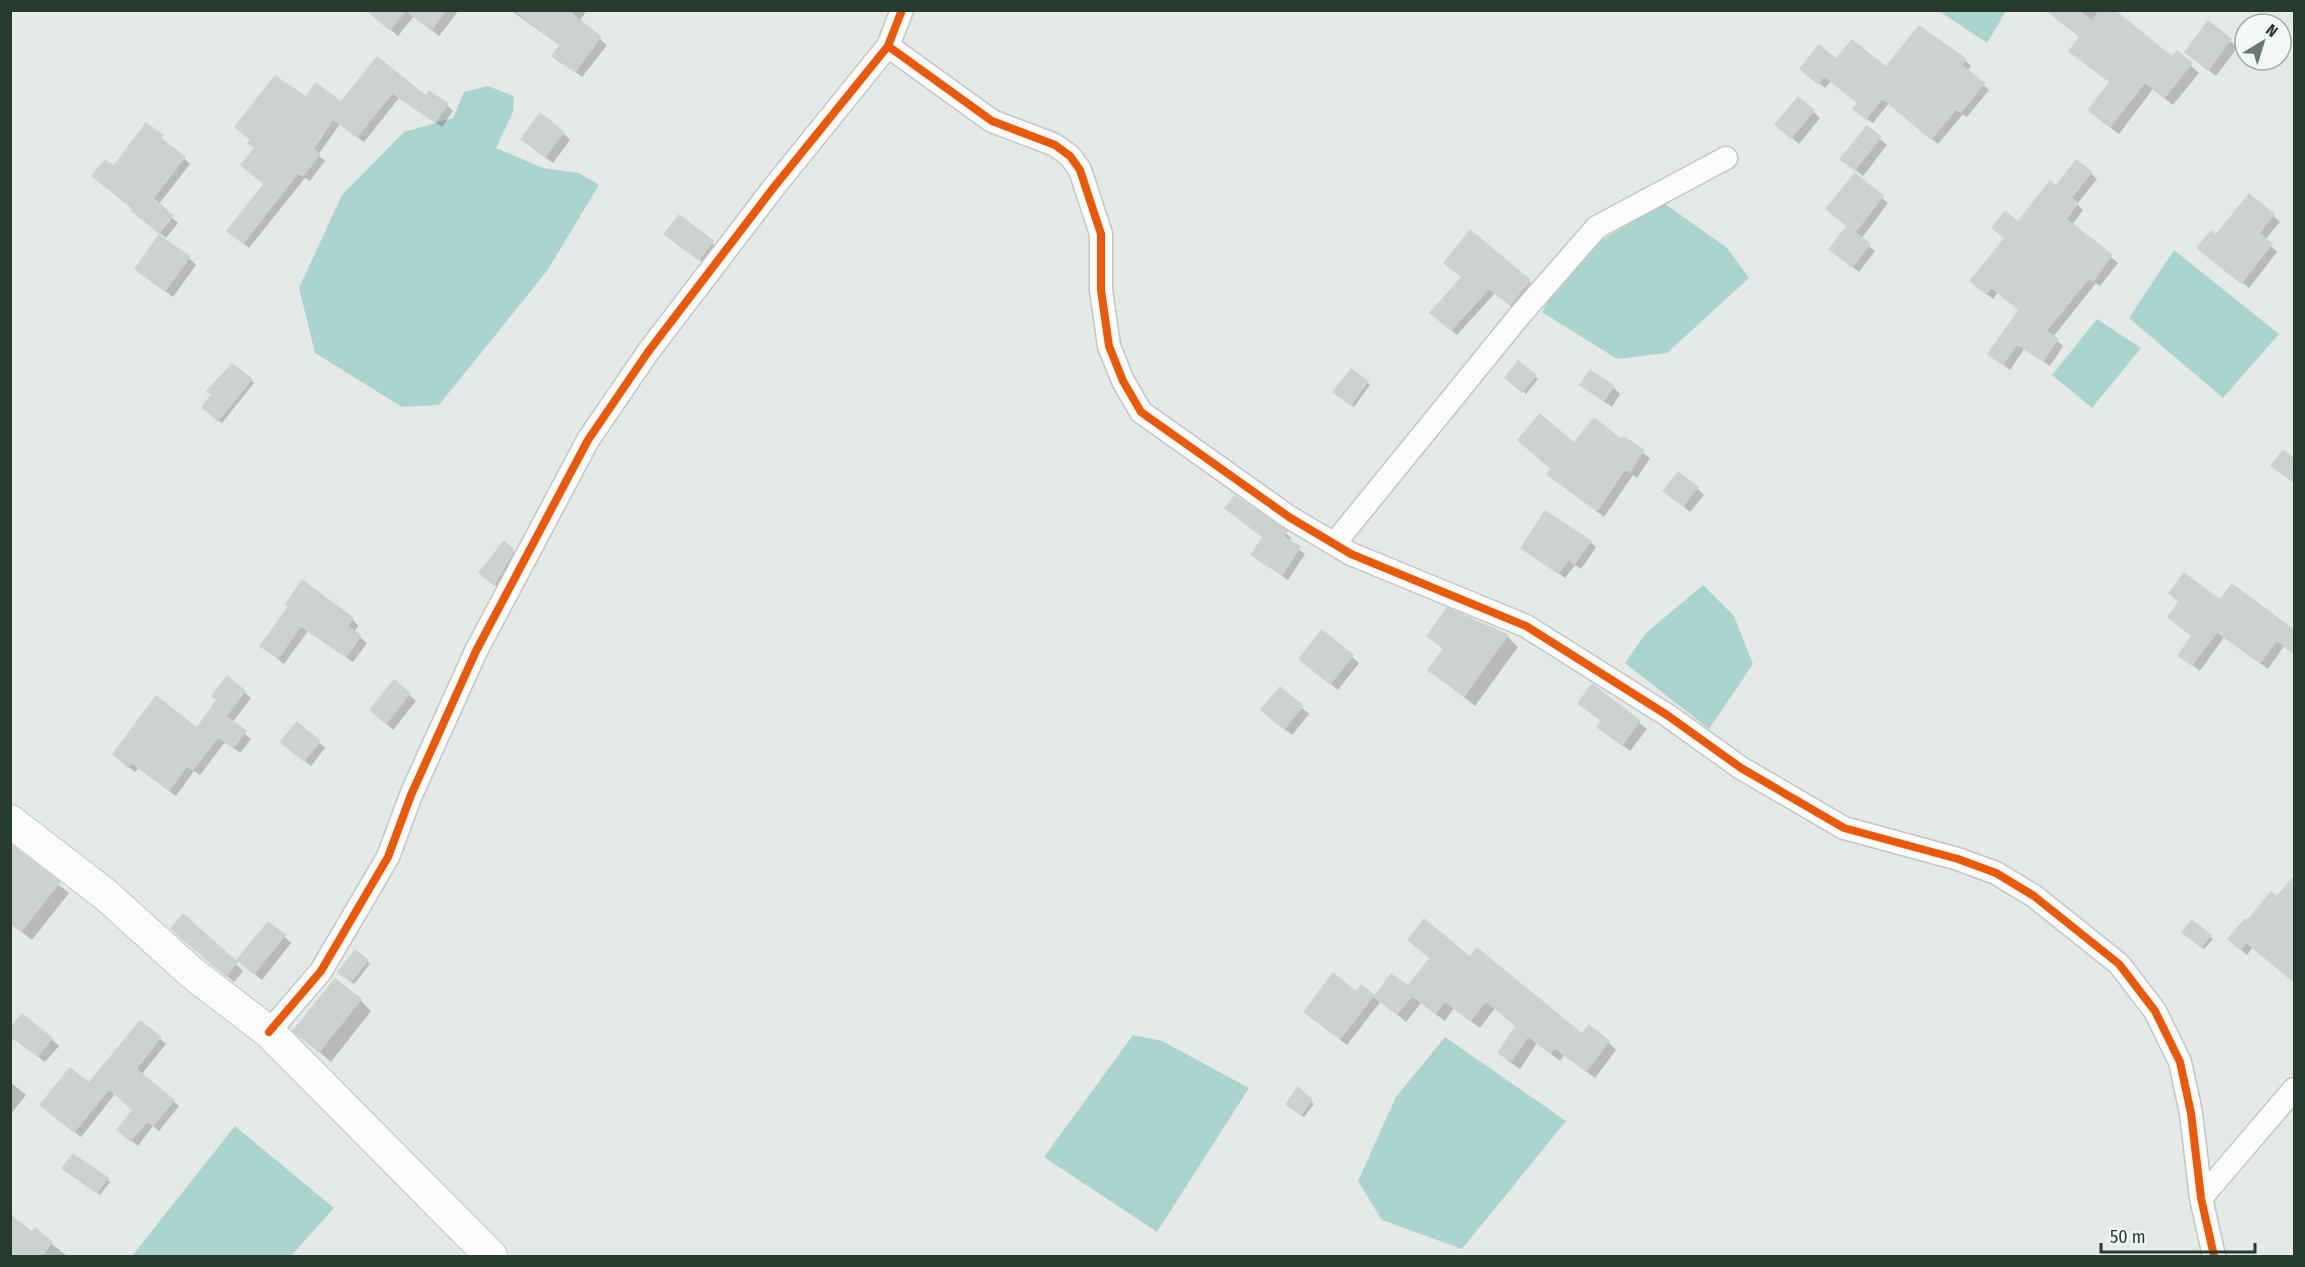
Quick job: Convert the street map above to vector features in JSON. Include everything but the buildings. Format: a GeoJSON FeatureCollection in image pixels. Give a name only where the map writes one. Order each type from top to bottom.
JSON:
{"type":"FeatureCollection","features":[{"type":"Feature","properties":{"kind":"main road"},"geometry":{"type":"LineString","coordinates":[[10,821],[106,895],[192,973],[269,1032],[491,1257]]}},
{"type":"Feature","properties":{"kind":"street"},"geometry":{"type":"LineString","coordinates":[[269,1032],[321,971],[388,857],[411,795],[476,651],[588,440],[655,343],[774,187],[888,46],[902,10]]}},
{"type":"Feature","properties":{"kind":"street"},"geometry":{"type":"LineString","coordinates":[[888,46],[992,121],[1056,145],[1070,156],[1080,170],[1101,234],[1101,290],[1109,346],[1123,381],[1141,412],[1289,517],[1334,544],[1352,554],[1526,626],[1667,715],[1741,768],[1844,828],[1958,859],[1996,873],[2034,896],[2119,964],[2156,1011],[2180,1062],[2191,1113],[2201,1198],[2214,1257]]}},
{"type":"Feature","properties":{"kind":"street"},"geometry":{"type":"LineString","coordinates":[[1334,544],[1520,315],[1597,227],[1726,158]]}},
{"type":"Feature","properties":{"kind":"street"},"geometry":{"type":"LineString","coordinates":[[2201,1198],[2295,1089]]}},
{"type":"Feature","properties":{"kind":"water"},"geometry":{"type":"Polygon","coordinates":[[[1939,11],[2006,11],[1987,43],[1939,11]]]}},
{"type":"Feature","properties":{"kind":"water"},"geometry":{"type":"Polygon","coordinates":[[[488,86],[514,96],[513,112],[496,148],[543,168],[579,173],[599,185],[547,271],[439,405],[402,407],[315,353],[299,288],[342,195],[404,132],[453,118],[464,92],[488,86]]]}},
{"type":"Feature","properties":{"kind":"water"},"geometry":{"type":"Polygon","coordinates":[[[1664,203],[1727,248],[1749,278],[1667,353],[1617,359],[1542,312],[1573,257],[1664,203]]]}},
{"type":"Feature","properties":{"kind":"water"},"geometry":{"type":"Polygon","coordinates":[[[2174,250],[2279,334],[2223,398],[2129,318],[2174,250]]]}},
{"type":"Feature","properties":{"kind":"water"},"geometry":{"type":"Polygon","coordinates":[[[2097,319],[2141,348],[2092,408],[2052,375],[2097,319]]]}},
{"type":"Feature","properties":{"kind":"water"},"geometry":{"type":"Polygon","coordinates":[[[1703,585],[1734,616],[1753,664],[1709,729],[1625,663],[1646,633],[1703,585]]]}},
{"type":"Feature","properties":{"kind":"water"},"geometry":{"type":"Polygon","coordinates":[[[1133,1035],[1162,1041],[1249,1088],[1157,1232],[1044,1157],[1133,1035]]]}},
{"type":"Feature","properties":{"kind":"water"},"geometry":{"type":"Polygon","coordinates":[[[1445,1037],[1566,1121],[1462,1249],[1382,1220],[1358,1181],[1396,1097],[1445,1037]]]}},
{"type":"Feature","properties":{"kind":"water"},"geometry":{"type":"Polygon","coordinates":[[[235,1126],[334,1208],[291,1256],[132,1256],[235,1126]]]}},
{"type":"Feature","properties":{"kind":"cycle path"},"geometry":{"type":"LineString","coordinates":[[902,10],[888,46],[992,121],[1055,145],[1070,156],[1080,170],[1101,234],[1101,290],[1109,346],[1123,381],[1141,412],[1289,517],[1351,554],[1526,626],[1667,715],[1741,768],[1844,828],[1958,859],[1996,873],[2034,896],[2119,964],[2155,1011],[2180,1062],[2191,1113],[2201,1198],[2214,1256]]}},
{"type":"Feature","properties":{"kind":"cycle path"},"geometry":{"type":"LineString","coordinates":[[269,1032],[321,971],[388,857],[411,795],[476,651],[588,440],[648,352],[774,187],[888,46]]}}]}
